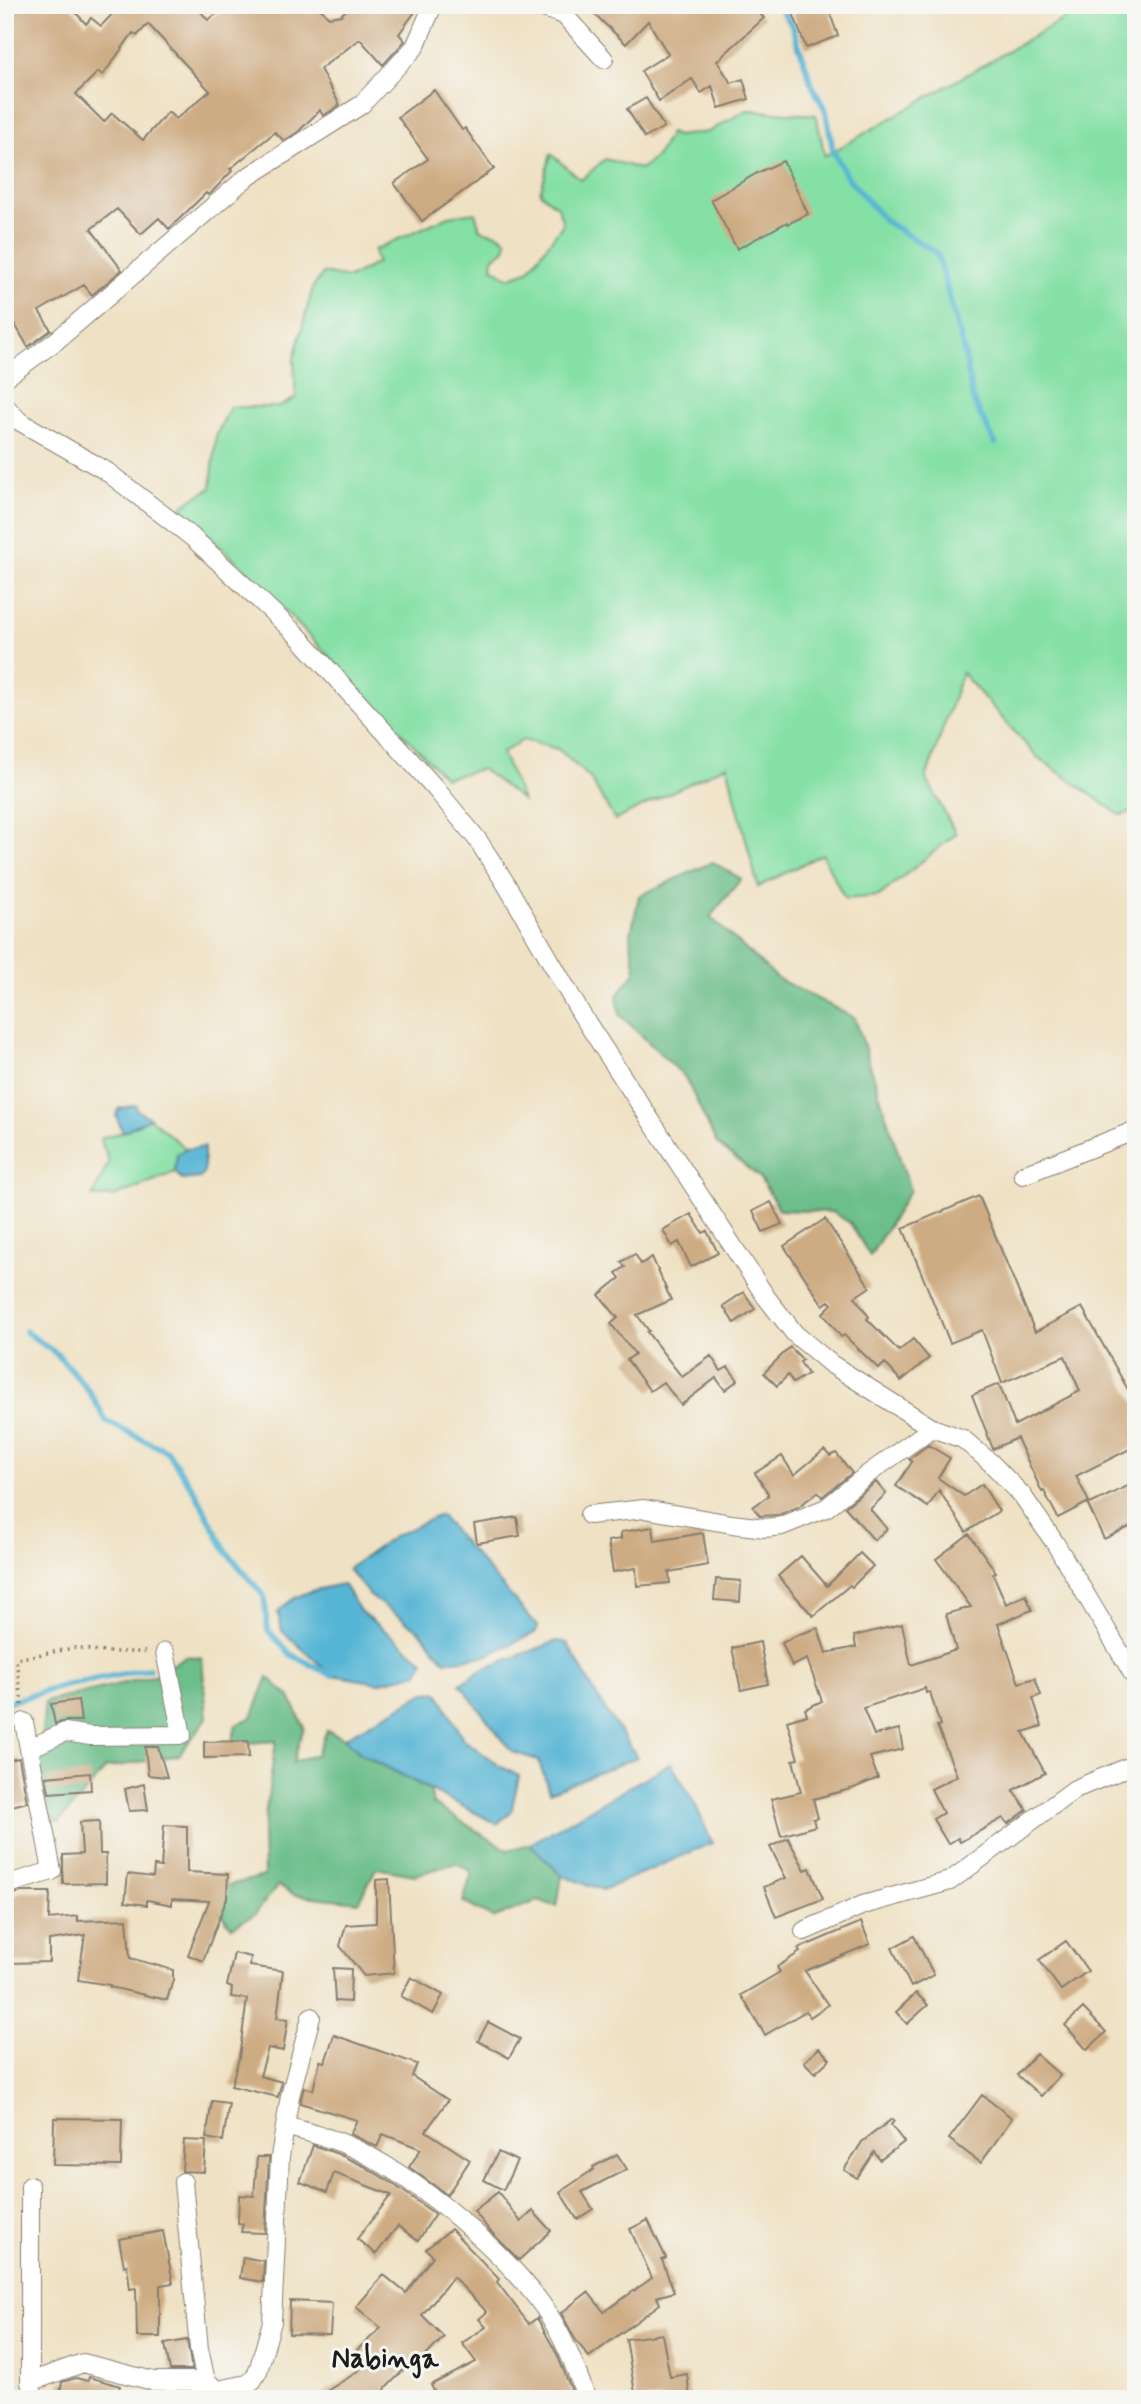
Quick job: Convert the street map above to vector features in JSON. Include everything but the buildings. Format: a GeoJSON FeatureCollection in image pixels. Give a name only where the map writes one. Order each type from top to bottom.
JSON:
{"type":"FeatureCollection","features":[{"type":"Feature","properties":{"kind":"street"},"geometry":{"type":"LineString","coordinates":[[5,378],[56,341],[246,178],[361,105],[415,47],[433,5]]}},
{"type":"Feature","properties":{"kind":"street"},"geometry":{"type":"LineString","coordinates":[[535,5],[564,15],[604,59]]}},
{"type":"Feature","properties":{"kind":"street"},"geometry":{"type":"LineString","coordinates":[[5,406],[19,421],[106,471],[192,537],[298,636],[379,724],[477,839],[538,935],[580,1012],[766,1297],[795,1334],[831,1364],[932,1428],[963,1439],[991,1463],[1022,1495],[1055,1543],[1136,1679]]}},
{"type":"Feature","properties":{"kind":"street"},"geometry":{"type":"LineString","coordinates":[[1023,1175],[1136,1130]]}},
{"type":"Feature","properties":{"kind":"street"},"geometry":{"type":"LineString","coordinates":[[589,1515],[652,1509],[732,1524],[765,1528],[782,1526],[826,1508],[932,1428]]}},
{"type":"Feature","properties":{"kind":"street"},"geometry":{"type":"LineString","coordinates":[[30,1748],[65,1732],[90,1736],[182,1735],[165,1652]]}},
{"type":"Feature","properties":{"kind":"street"},"geometry":{"type":"LineString","coordinates":[[5,1885],[52,1871],[24,1722]]}},
{"type":"Feature","properties":{"kind":"street"},"geometry":{"type":"LineString","coordinates":[[804,1931],[874,1901],[930,1889],[950,1881],[1075,1789],[1136,1764]]}},
{"type":"Feature","properties":{"kind":"street"},"geometry":{"type":"LineString","coordinates":[[30,2186],[32,2390],[83,2363],[153,2381],[206,2381],[218,2390],[247,2384],[258,2371],[272,2322],[279,2169],[290,2096],[311,2017]]}},
{"type":"Feature","properties":{"kind":"street"},"geometry":{"type":"LineString","coordinates":[[285,2126],[342,2143],[384,2164],[427,2194],[511,2267],[553,2321],[572,2358],[587,2399]]}},
{"type":"Feature","properties":{"kind":"street"},"geometry":{"type":"LineString","coordinates":[[183,2182],[199,2349],[206,2381],[198,2399]]}},
{"type":"Feature","properties":{"kind":"path"},"geometry":{"type":"LineString","coordinates":[[24,1722],[16,1659],[74,1648],[106,1652],[165,1652]]}},
{"type":"Feature","properties":{"kind":"green space"},"geometry":{"type":"Polygon","coordinates":[[[1088,5],[1136,5],[1136,812],[1120,815],[1037,757],[962,673],[926,778],[956,834],[879,896],[845,899],[822,854],[758,887],[727,765],[615,820],[590,778],[558,749],[523,740],[502,753],[522,800],[482,769],[445,778],[249,573],[180,509],[211,488],[216,436],[230,407],[279,407],[296,398],[294,359],[313,287],[323,273],[349,278],[377,263],[374,250],[449,216],[475,212],[480,230],[498,234],[507,241],[505,249],[493,258],[492,267],[508,278],[528,271],[563,224],[558,207],[540,193],[551,154],[581,180],[605,159],[641,169],[657,156],[670,133],[677,136],[708,132],[747,110],[816,115],[825,156],[1088,5]]]}},
{"type":"Feature","properties":{"kind":"green space"},"geometry":{"type":"Polygon","coordinates":[[[713,862],[741,879],[710,917],[778,979],[855,1018],[910,1190],[870,1256],[850,1223],[832,1212],[780,1210],[759,1177],[717,1144],[685,1077],[620,1015],[617,996],[636,971],[630,938],[639,896],[713,862]]]}},
{"type":"Feature","properties":{"kind":"green space"},"geometry":{"type":"Polygon","coordinates":[[[150,1118],[186,1149],[177,1154],[175,1172],[116,1196],[92,1197],[109,1162],[100,1138],[123,1132],[150,1118]]]}},
{"type":"Feature","properties":{"kind":"green space"},"geometry":{"type":"Polygon","coordinates":[[[186,1656],[202,1658],[207,1718],[179,1755],[106,1768],[59,1822],[35,1806],[45,1702],[153,1676],[186,1656]]]}},
{"type":"Feature","properties":{"kind":"green space"},"geometry":{"type":"Polygon","coordinates":[[[268,1677],[290,1697],[304,1727],[293,1762],[317,1754],[327,1730],[344,1738],[361,1754],[430,1790],[433,1804],[508,1850],[530,1844],[562,1876],[557,1906],[537,1901],[493,1918],[463,1902],[472,1872],[456,1863],[415,1875],[376,1868],[359,1902],[295,1895],[278,1885],[255,1914],[232,1927],[217,1909],[226,1886],[264,1876],[263,1831],[276,1741],[232,1744],[236,1725],[252,1717],[268,1677]]]}},
{"type":"Feature","properties":{"kind":"water"},"geometry":{"type":"Polygon","coordinates":[[[136,1105],[137,1110],[150,1118],[123,1132],[116,1116],[118,1109],[136,1105]]]}},
{"type":"Feature","properties":{"kind":"water"},"geometry":{"type":"Polygon","coordinates":[[[204,1147],[204,1172],[200,1178],[182,1180],[175,1172],[177,1154],[186,1149],[204,1147]]]}},
{"type":"Feature","properties":{"kind":"water"},"geometry":{"type":"Polygon","coordinates":[[[440,1515],[538,1627],[535,1633],[485,1656],[445,1661],[421,1632],[370,1596],[348,1569],[394,1536],[440,1515]]]}},
{"type":"Feature","properties":{"kind":"water"},"geometry":{"type":"Polygon","coordinates":[[[343,1584],[360,1611],[424,1661],[418,1673],[378,1683],[332,1675],[282,1631],[278,1612],[285,1605],[308,1592],[343,1584]]]}},
{"type":"Feature","properties":{"kind":"water"},"geometry":{"type":"Polygon","coordinates":[[[557,1641],[567,1643],[599,1700],[637,1757],[550,1792],[538,1760],[512,1752],[460,1684],[483,1669],[557,1641]]]}},
{"type":"Feature","properties":{"kind":"water"},"geometry":{"type":"Polygon","coordinates":[[[438,1692],[463,1739],[500,1766],[519,1776],[511,1812],[497,1824],[361,1754],[344,1738],[425,1693],[438,1692]]]}},
{"type":"Feature","properties":{"kind":"water"},"geometry":{"type":"Polygon","coordinates":[[[671,1763],[696,1806],[712,1843],[603,1890],[562,1876],[530,1844],[671,1763]]]}},
{"type":"Feature","properties":{"kind":"waterway"},"geometry":{"type":"LineString","coordinates":[[778,5],[792,25],[812,85],[826,111],[833,151],[848,178],[885,221],[937,253],[965,355],[973,400],[995,443]]}},
{"type":"Feature","properties":{"kind":"waterway"},"geometry":{"type":"LineString","coordinates":[[25,1331],[58,1355],[89,1391],[107,1422],[167,1451],[195,1492],[226,1551],[264,1596],[268,1630],[290,1654],[332,1675]]}},
{"type":"Feature","properties":{"kind":"waterway"},"geometry":{"type":"LineString","coordinates":[[5,1703],[67,1685],[149,1669]]}},
{"type":"Feature","properties":{"kind":"district","name":"Nabinga"},"geometry":{"type":"Point","coordinates":[385,2359]}}]}
